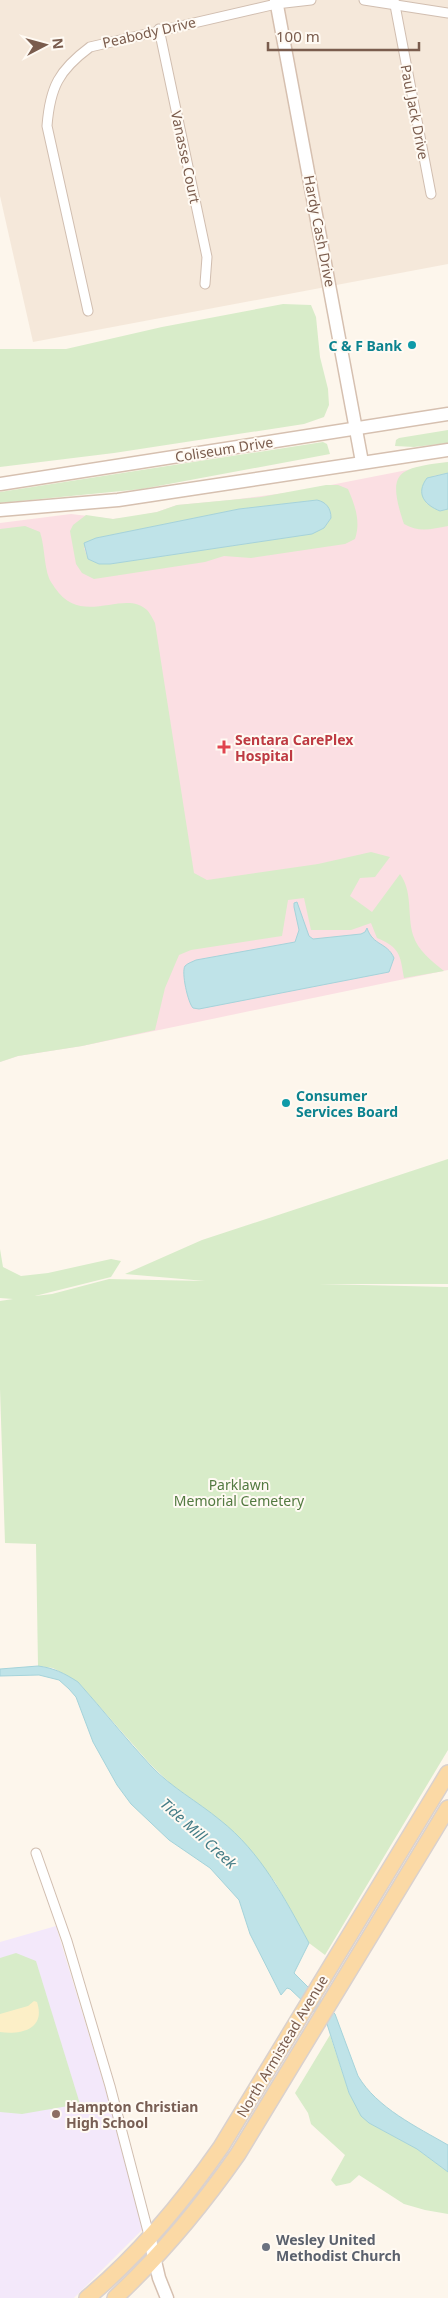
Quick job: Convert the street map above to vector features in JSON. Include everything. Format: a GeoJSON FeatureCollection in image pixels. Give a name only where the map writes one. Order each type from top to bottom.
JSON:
{"type":"FeatureCollection","features":[{"type":"Feature","properties":{"kind":"main road","name":"North Armistead Avenue"},"geometry":{"type":"LineString","coordinates":[[87,2298],[150,2240],[184,2199],[221,2147],[448,1773]]}},
{"type":"Feature","properties":{"kind":"main road","name":"North Armistead Avenue"},"geometry":{"type":"LineString","coordinates":[[115,2298],[154,2260],[207,2199],[238,2154],[448,1808]]}},
{"type":"Feature","properties":{"kind":"street","name":"Peabody Drive"},"geometry":{"type":"LineString","coordinates":[[88,311],[47,126],[49,100],[58,79],[72,60],[90,46],[276,2],[311,0]]}},
{"type":"Feature","properties":{"kind":"street"},"geometry":{"type":"LineString","coordinates":[[364,0],[394,3],[448,13]]}},
{"type":"Feature","properties":{"kind":"street","name":"Hardy Cash Drive"},"geometry":{"type":"LineString","coordinates":[[276,2],[362,462]]}},
{"type":"Feature","properties":{"kind":"street","name":"Paul Jack Drive"},"geometry":{"type":"LineString","coordinates":[[394,3],[431,194]]}},
{"type":"Feature","properties":{"kind":"street","name":"Vanasse Court"},"geometry":{"type":"LineString","coordinates":[[158,29],[207,257],[205,284]]}},
{"type":"Feature","properties":{"kind":"street","name":"Coliseum Drive"},"geometry":{"type":"LineString","coordinates":[[0,484],[448,414]]}},
{"type":"Feature","properties":{"kind":"street"},"geometry":{"type":"LineString","coordinates":[[0,510],[118,500],[448,450]]}},
{"type":"Feature","properties":{"kind":"street"},"geometry":{"type":"LineString","coordinates":[[36,1853],[67,1941],[110,2086],[154,2260],[167,2298]]}},
{"type":"Feature","properties":{"kind":"shaded area"},"geometry":{"type":"Polygon","coordinates":[[[0,0],[448,0],[448,264],[33,342],[0,196],[0,0]]]}},
{"type":"Feature","properties":{"kind":"shaded area","name":"Sentara CarePlex Hospital"},"geometry":{"type":"Polygon","coordinates":[[[448,462],[448,970],[82,1046],[18,1056],[0,1062],[0,523],[71,514],[113,519],[131,517],[157,512],[177,505],[300,491],[448,462]]]}},
{"type":"Feature","properties":{"kind":"shaded area","name":"Hampton Christian High School"},"geometry":{"type":"Polygon","coordinates":[[[56,1926],[105,2088],[143,2229],[74,2298],[0,2298],[0,1942],[56,1926]]]}},
{"type":"Feature","properties":{"kind":"green space"},"geometry":{"type":"Polygon","coordinates":[[[283,304],[311,305],[316,317],[320,357],[328,389],[329,405],[324,417],[304,424],[114,453],[0,467],[0,349],[66,349],[162,327],[283,304]]]}},
{"type":"Feature","properties":{"kind":"green space"},"geometry":{"type":"Polygon","coordinates":[[[448,430],[448,443],[414,447],[395,446],[396,440],[399,438],[448,430]]]}},
{"type":"Feature","properties":{"kind":"green space"},"geometry":{"type":"Polygon","coordinates":[[[323,442],[327,444],[330,454],[142,489],[0,503],[0,492],[323,442]]]}},
{"type":"Feature","properties":{"kind":"green space"},"geometry":{"type":"Polygon","coordinates":[[[448,462],[448,473],[433,476],[426,503],[440,511],[448,509],[448,526],[415,529],[404,524],[396,493],[397,483],[401,475],[407,470],[448,462]]]}},
{"type":"Feature","properties":{"kind":"green space"},"geometry":{"type":"Polygon","coordinates":[[[326,485],[338,485],[348,489],[355,507],[357,520],[355,539],[345,544],[251,558],[224,556],[205,562],[94,579],[82,573],[76,564],[70,531],[73,525],[86,515],[113,519],[157,512],[177,505],[261,497],[326,485]],[[320,501],[239,509],[96,538],[84,548],[88,559],[99,564],[110,564],[311,534],[324,528],[331,518],[329,508],[320,501]]]}},
{"type":"Feature","properties":{"kind":"green space"},"geometry":{"type":"Polygon","coordinates":[[[25,526],[40,532],[49,578],[66,600],[90,607],[127,603],[138,604],[147,610],[155,623],[194,873],[207,880],[318,864],[371,852],[390,857],[375,877],[360,878],[350,896],[372,912],[400,874],[407,888],[411,927],[415,941],[426,955],[444,971],[404,978],[398,953],[390,945],[377,938],[371,923],[351,930],[311,930],[304,898],[288,900],[282,936],[191,950],[179,955],[165,988],[155,1030],[82,1046],[18,1056],[0,1062],[0,529],[25,526]]]}},
{"type":"Feature","properties":{"kind":"green space","name":"Parklawn Memorial Cemetery"},"geometry":{"type":"Polygon","coordinates":[[[448,1159],[448,1284],[319,1284],[448,1287],[448,1750],[325,1955],[309,1943],[275,1882],[233,1832],[220,1820],[171,1784],[151,1765],[78,1682],[53,1668],[38,1666],[36,1544],[5,1543],[0,1389],[0,1301],[13,1299],[0,1298],[0,1249],[3,1267],[21,1276],[48,1273],[111,1259],[121,1261],[111,1277],[35,1296],[52,1294],[109,1279],[205,1281],[125,1274],[202,1240],[448,1159]]]}},
{"type":"Feature","properties":{"kind":"green space"},"geometry":{"type":"Polygon","coordinates":[[[16,1953],[36,1961],[80,2104],[22,2114],[0,2112],[0,1958],[16,1953]]]}},
{"type":"Feature","properties":{"kind":"green space"},"geometry":{"type":"Polygon","coordinates":[[[330,2035],[349,2093],[369,2123],[417,2149],[448,2172],[448,2214],[404,2204],[359,2175],[350,2183],[336,2186],[331,2180],[345,2155],[311,2124],[308,2113],[295,2093],[330,2035]]]}},
{"type":"Feature","properties":{"kind":"sand"},"geometry":{"type":"Polygon","coordinates":[[[34,2001],[37,2002],[39,2011],[35,2024],[23,2031],[0,2032],[0,2014],[28,2006],[34,2001]]]}},
{"type":"Feature","properties":{"kind":"water"},"geometry":{"type":"Polygon","coordinates":[[[448,473],[448,509],[440,511],[430,506],[423,498],[423,484],[427,478],[448,473]]]}},
{"type":"Feature","properties":{"kind":"water"},"geometry":{"type":"Polygon","coordinates":[[[317,500],[327,506],[331,518],[324,528],[312,534],[110,564],[99,564],[88,559],[84,543],[96,538],[239,509],[317,500]]]}},
{"type":"Feature","properties":{"kind":"water"},"geometry":{"type":"Polygon","coordinates":[[[297,902],[309,936],[313,939],[361,934],[367,928],[373,938],[388,949],[394,958],[389,972],[199,1009],[193,1008],[186,987],[185,966],[196,960],[295,942],[299,930],[294,907],[294,903],[297,902]]]}},
{"type":"Feature","properties":{"kind":"water","name":"Tide Mill Creek"},"geometry":{"type":"Polygon","coordinates":[[[38,1666],[59,1671],[78,1682],[159,1774],[220,1820],[235,1833],[260,1861],[309,1943],[294,1973],[335,2014],[358,2076],[366,2087],[398,2116],[448,2145],[448,2172],[417,2149],[369,2123],[361,2116],[349,2093],[327,2024],[290,1989],[287,1988],[281,1995],[250,1934],[239,1900],[210,1868],[169,1840],[131,1804],[117,1785],[93,1742],[76,1697],[69,1689],[59,1680],[39,1675],[0,1676],[0,1669],[38,1666]]]}},
{"type":"Feature","properties":{"kind":"place","name":"C & F Bank"},"geometry":{"type":"Point","coordinates":[412,345]}},
{"type":"Feature","properties":{"kind":"place","name":"Sentara CarePlex Hospital"},"geometry":{"type":"Point","coordinates":[224,747]}},
{"type":"Feature","properties":{"kind":"place","name":"Consumer Services Board"},"geometry":{"type":"Point","coordinates":[286,1103]}},
{"type":"Feature","properties":{"kind":"place","name":"Hampton Christian High School"},"geometry":{"type":"Point","coordinates":[56,2114]}},
{"type":"Feature","properties":{"kind":"place","name":"Wesley United Methodist Church"},"geometry":{"type":"Point","coordinates":[266,2247]}}]}
